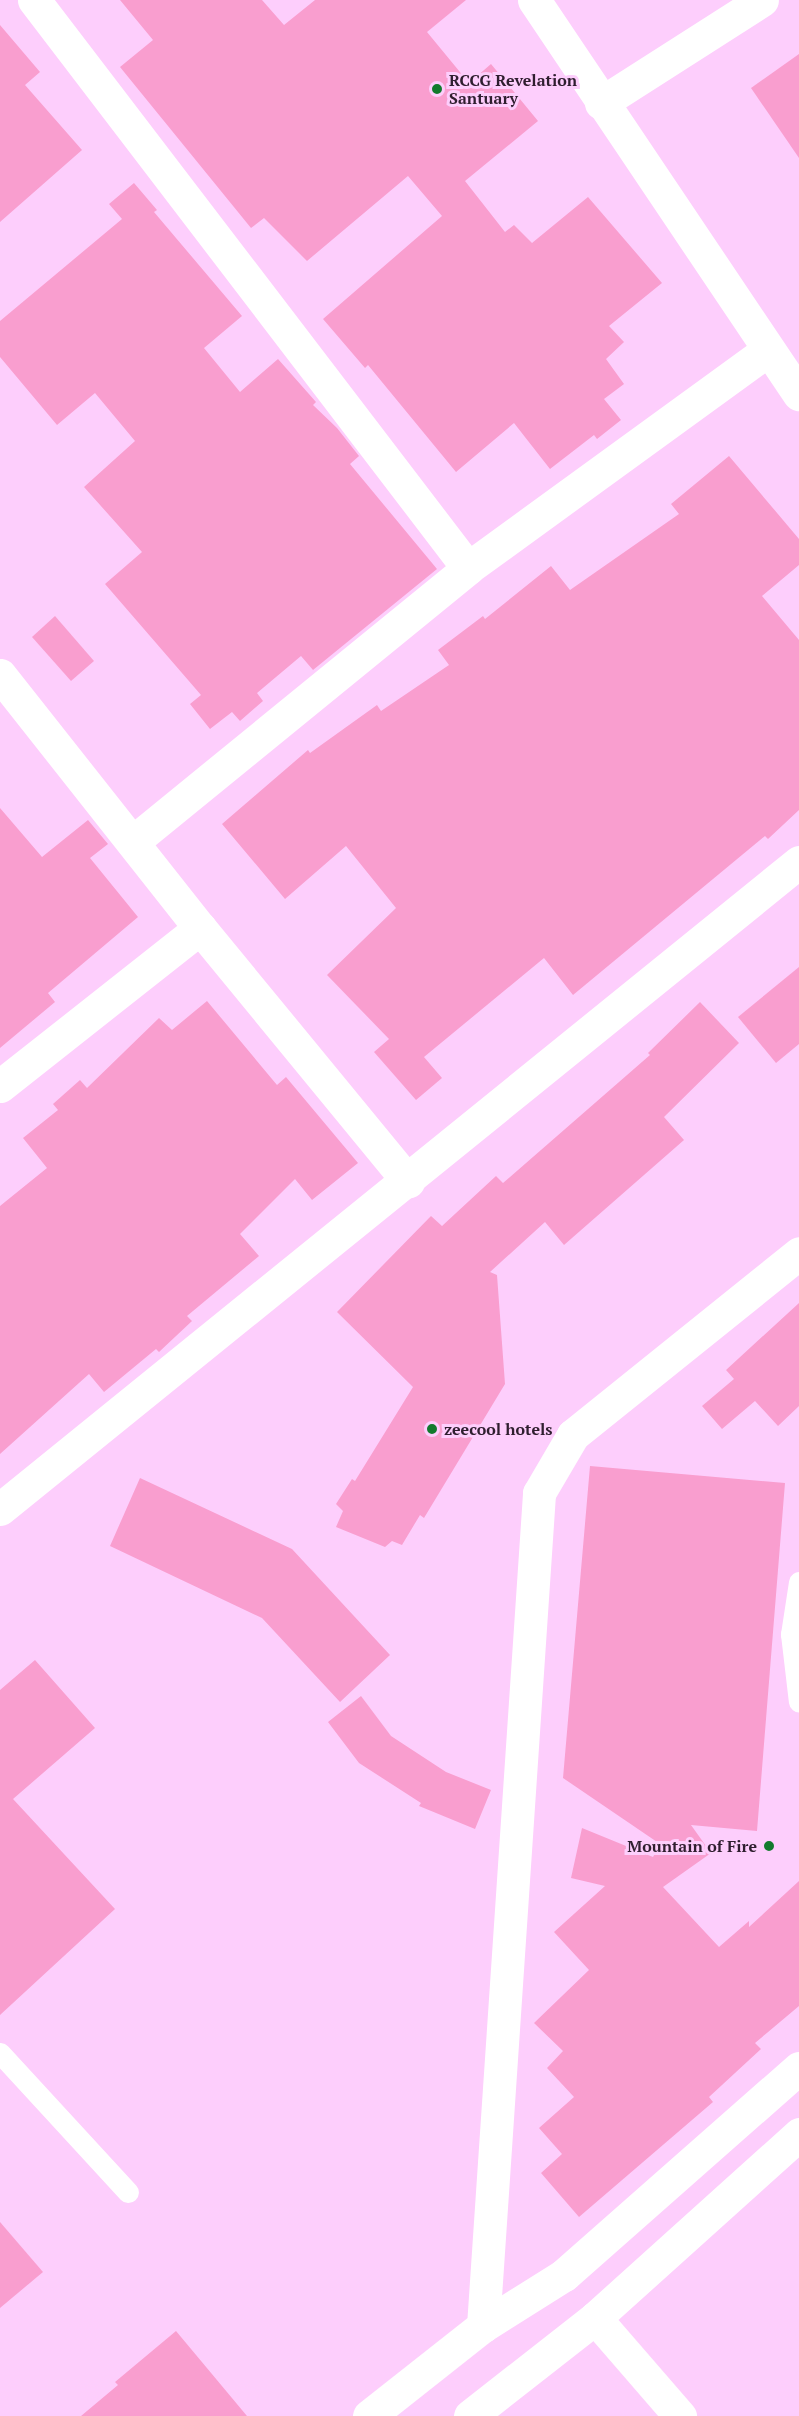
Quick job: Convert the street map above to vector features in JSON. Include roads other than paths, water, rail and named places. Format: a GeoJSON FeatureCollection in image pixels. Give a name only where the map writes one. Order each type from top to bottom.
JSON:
{"type":"FeatureCollection","features":[{"type":"Feature","properties":{"kind":"street"},"geometry":{"type":"LineString","coordinates":[[34,0],[468,568]]}},
{"type":"Feature","properties":{"kind":"street"},"geometry":{"type":"LineString","coordinates":[[534,0],[799,394]]}},
{"type":"Feature","properties":{"kind":"street"},"geometry":{"type":"LineString","coordinates":[[601,102],[762,0]]}},
{"type":"Feature","properties":{"kind":"street"},"geometry":{"type":"LineString","coordinates":[[135,840],[468,568],[768,350]]}},
{"type":"Feature","properties":{"kind":"street"},"geometry":{"type":"LineString","coordinates":[[0,675],[135,840],[200,928],[408,1181]]}},
{"type":"Feature","properties":{"kind":"street"},"geometry":{"type":"LineString","coordinates":[[0,1509],[408,1181],[799,862]]}},
{"type":"Feature","properties":{"kind":"street"},"geometry":{"type":"LineString","coordinates":[[0,1086],[200,928]]}},
{"type":"Feature","properties":{"kind":"street"},"geometry":{"type":"LineString","coordinates":[[483,2326],[539,1493],[573,1435],[799,1253]]}},
{"type":"Feature","properties":{"kind":"street"},"geometry":{"type":"LineString","coordinates":[[369,2416],[483,2326],[564,2275],[799,2068]]}},
{"type":"Feature","properties":{"kind":"street"},"geometry":{"type":"LineString","coordinates":[[470,2416],[595,2318],[799,2134]]}},
{"type":"Feature","properties":{"kind":"street"},"geometry":{"type":"LineString","coordinates":[[595,2318],[680,2416]]}},
{"type":"Feature","properties":{"kind":"lane"},"geometry":{"type":"LineString","coordinates":[[799,1582],[791,1634],[799,1702]]}},
{"type":"Feature","properties":{"kind":"lane"},"geometry":{"type":"LineString","coordinates":[[0,2053],[128,2192]]}},
{"type":"Feature","properties":{"kind":"place","name":"RCCG Revelation Santuary"},"geometry":{"type":"Point","coordinates":[437,89]}},
{"type":"Feature","properties":{"kind":"place","name":"zeecool hotels"},"geometry":{"type":"Point","coordinates":[432,1429]}},
{"type":"Feature","properties":{"kind":"place","name":"Mountain of Fire"},"geometry":{"type":"Point","coordinates":[769,1846]}}]}
